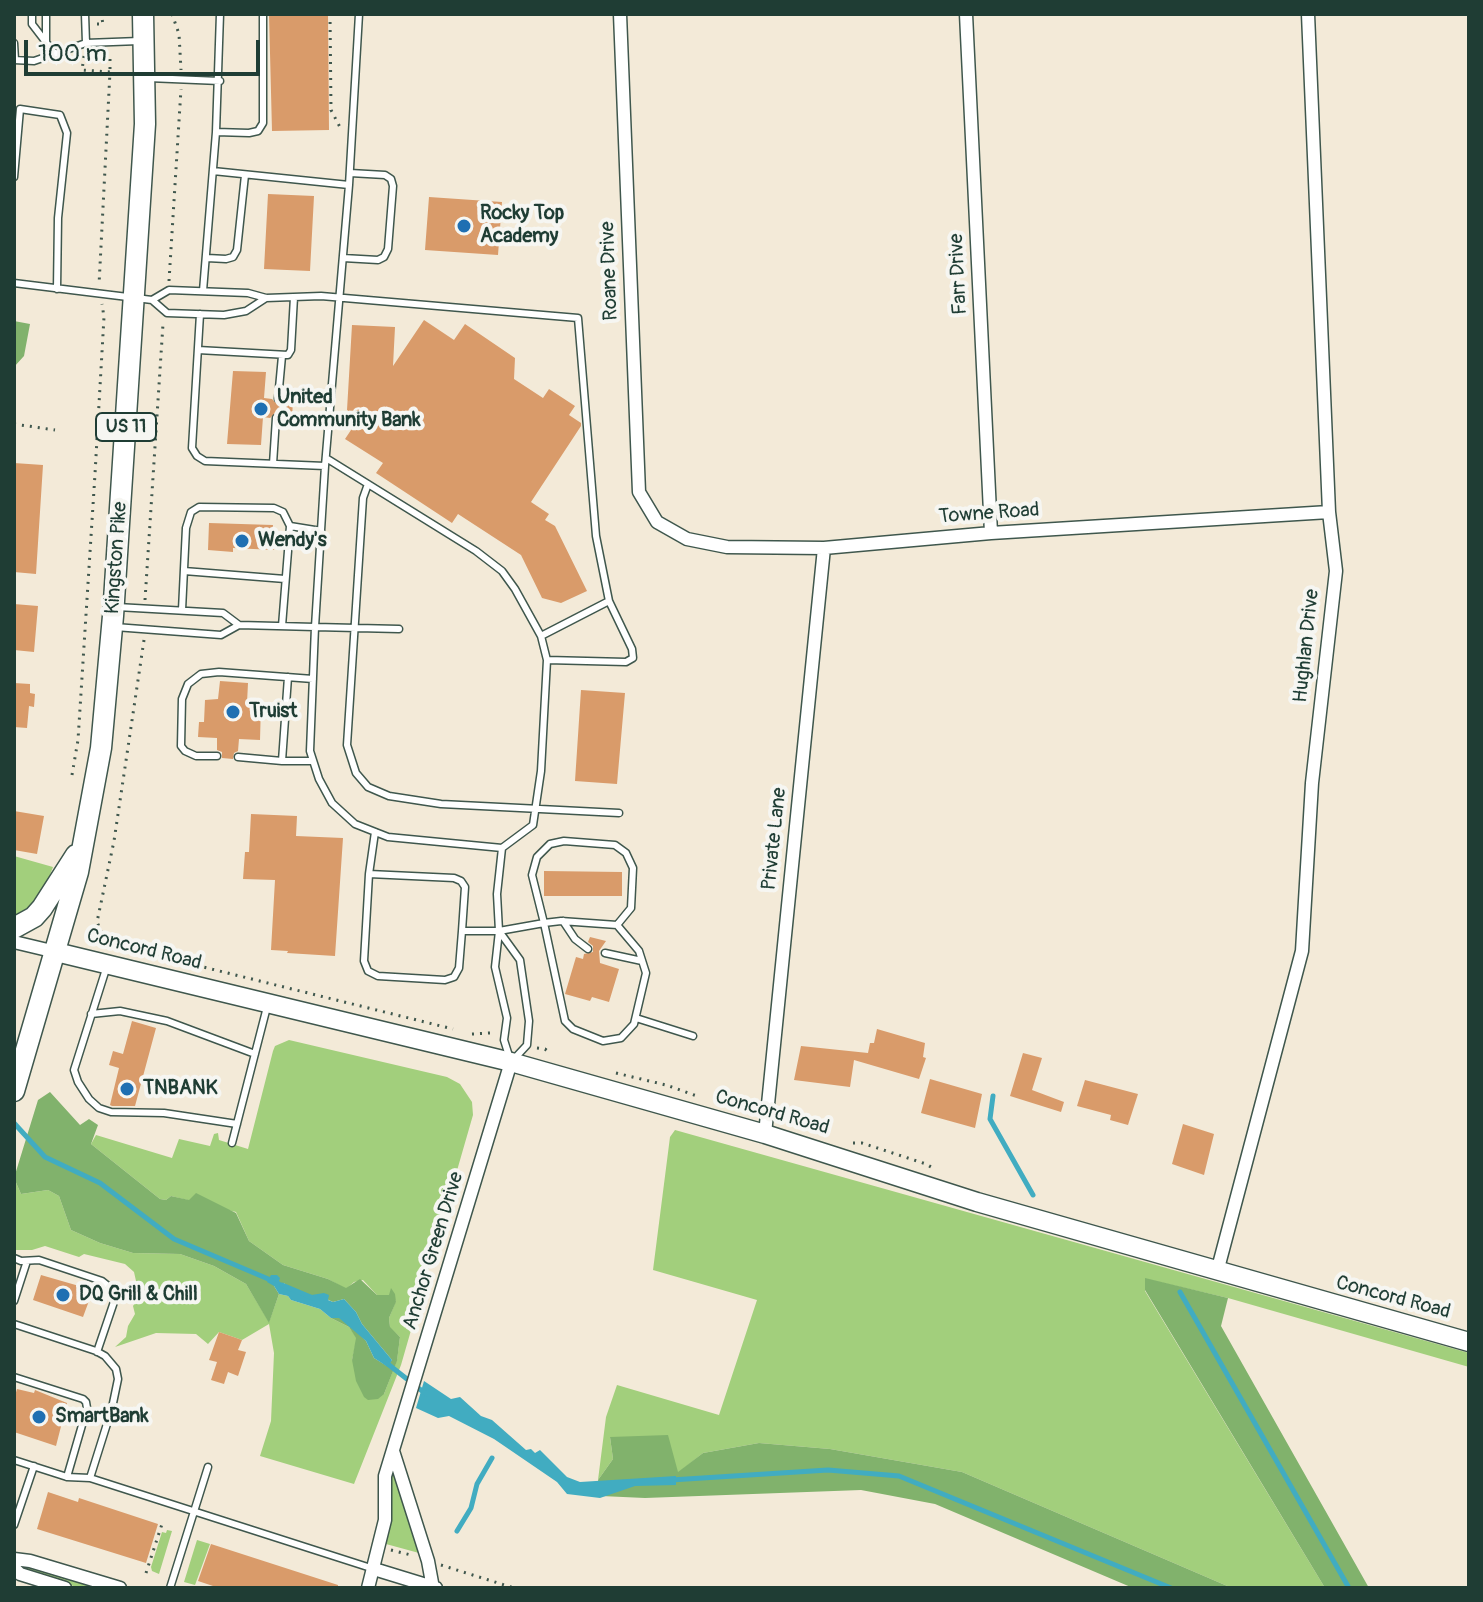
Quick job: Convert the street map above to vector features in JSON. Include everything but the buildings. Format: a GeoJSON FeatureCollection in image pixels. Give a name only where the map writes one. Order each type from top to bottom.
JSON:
{"type":"FeatureCollection","features":[{"type":"Feature","properties":{"kind":"main road","name":"Kingston Pike"},"geometry":{"type":"LineString","coordinates":[[14,1091],[86,838],[101,748],[143,299],[143,14]]}},
{"type":"Feature","properties":{"kind":"main road"},"geometry":{"type":"LineString","coordinates":[[14,928],[34,917],[47,901],[86,838]]}},
{"type":"Feature","properties":{"kind":"street","name":"Roane Drive"},"geometry":{"type":"LineString","coordinates":[[620,14],[639,492],[657,522]]}},
{"type":"Feature","properties":{"kind":"street","name":"Farr Drive"},"geometry":{"type":"LineString","coordinates":[[966,14],[991,533]]}},
{"type":"Feature","properties":{"kind":"street","name":"Hughlan Drive"},"geometry":{"type":"LineString","coordinates":[[1217,1272],[1290,1006],[1302,951],[1312,783],[1336,571],[1329,512],[1308,14]]}},
{"type":"Feature","properties":{"kind":"street","name":"Towne Road"},"geometry":{"type":"LineString","coordinates":[[657,522],[687,539],[727,547],[824,548],[991,533],[1329,512]]}},
{"type":"Feature","properties":{"kind":"street","name":"Private Lane"},"geometry":{"type":"LineString","coordinates":[[765,1134],[824,548]]}},
{"type":"Feature","properties":{"kind":"street"},"geometry":{"type":"LineString","coordinates":[[14,942],[56,952]]}},
{"type":"Feature","properties":{"kind":"street","name":"Concord Road"},"geometry":{"type":"LineString","coordinates":[[56,952],[511,1062],[765,1134],[977,1202],[1469,1342]]}},
{"type":"Feature","properties":{"kind":"street","name":"Anchor Green Drive"},"geometry":{"type":"LineString","coordinates":[[368,1588],[385,1520],[385,1476],[511,1062]]}},
{"type":"Feature","properties":{"kind":"street"},"geometry":{"type":"LineString","coordinates":[[393,1451],[434,1588]]}},
{"type":"Feature","properties":{"kind":"street"},"geometry":{"type":"LineString","coordinates":[[14,1559],[120,1588]]}},
{"type":"Feature","properties":{"kind":"street"},"geometry":{"type":"LineString","coordinates":[[14,1568],[20,1574],[65,1588]]}},
{"type":"Feature","properties":{"kind":"street"},"geometry":{"type":"LineString","coordinates":[[374,1569],[434,1588]]}},
{"type":"Feature","properties":{"kind":"lane"},"geometry":{"type":"LineString","coordinates":[[32,14],[32,24],[55,54]]}},
{"type":"Feature","properties":{"kind":"lane"},"geometry":{"type":"LineString","coordinates":[[46,14],[46,43]]}},
{"type":"Feature","properties":{"kind":"lane"},"geometry":{"type":"LineString","coordinates":[[85,14],[86,43]]}},
{"type":"Feature","properties":{"kind":"lane"},"geometry":{"type":"LineString","coordinates":[[203,291],[220,81],[220,14]]}},
{"type":"Feature","properties":{"kind":"lane"},"geometry":{"type":"LineString","coordinates":[[216,132],[249,133],[258,131],[263,123],[263,14]]}},
{"type":"Feature","properties":{"kind":"lane"},"geometry":{"type":"LineString","coordinates":[[326,458],[476,551],[502,571],[541,636],[547,660],[541,771],[533,825],[502,848],[388,837],[355,824],[332,803],[319,779],[310,751],[325,466],[350,173],[359,14]]}},
{"type":"Feature","properties":{"kind":"lane"},"geometry":{"type":"LineString","coordinates":[[14,43],[14,60],[34,61],[86,43],[144,41]]}},
{"type":"Feature","properties":{"kind":"lane"},"geometry":{"type":"LineString","coordinates":[[145,78],[220,81]]}},
{"type":"Feature","properties":{"kind":"lane"},"geometry":{"type":"LineString","coordinates":[[14,177],[20,109],[60,115],[67,133],[58,218],[57,289]]}},
{"type":"Feature","properties":{"kind":"lane"},"geometry":{"type":"LineString","coordinates":[[213,171],[349,185]]}},
{"type":"Feature","properties":{"kind":"lane"},"geometry":{"type":"LineString","coordinates":[[343,258],[378,260],[388,249],[391,179],[385,175],[350,173]]}},
{"type":"Feature","properties":{"kind":"lane"},"geometry":{"type":"LineString","coordinates":[[207,258],[226,259],[233,257],[237,250],[245,175]]}},
{"type":"Feature","properties":{"kind":"lane"},"geometry":{"type":"LineString","coordinates":[[14,283],[143,299],[167,313],[224,315],[246,311],[266,298]]}},
{"type":"Feature","properties":{"kind":"lane"},"geometry":{"type":"LineString","coordinates":[[143,299],[169,290],[203,291],[248,293],[266,298],[340,298],[578,318],[596,536],[609,601],[632,649],[633,658],[626,662],[547,660]]}},
{"type":"Feature","properties":{"kind":"lane"},"geometry":{"type":"LineString","coordinates":[[198,350],[288,355],[291,350],[294,297]]}},
{"type":"Feature","properties":{"kind":"lane"},"geometry":{"type":"LineString","coordinates":[[200,314],[192,448],[197,456],[205,461],[325,466]]}},
{"type":"Feature","properties":{"kind":"lane"},"geometry":{"type":"LineString","coordinates":[[278,399],[282,356]]}},
{"type":"Feature","properties":{"kind":"lane"},"geometry":{"type":"LineString","coordinates":[[273,464],[276,418]]}},
{"type":"Feature","properties":{"kind":"lane"},"geometry":{"type":"LineString","coordinates":[[368,484],[363,498],[347,745],[356,773],[368,787],[389,796],[441,804],[619,813]]}},
{"type":"Feature","properties":{"kind":"lane"},"geometry":{"type":"LineString","coordinates":[[182,610],[186,528],[191,512],[199,507],[274,508],[283,512],[290,526],[282,626]]}},
{"type":"Feature","properties":{"kind":"lane"},"geometry":{"type":"LineString","coordinates":[[290,526],[321,531]]}},
{"type":"Feature","properties":{"kind":"lane"},"geometry":{"type":"LineString","coordinates":[[184,571],[285,579]]}},
{"type":"Feature","properties":{"kind":"lane"},"geometry":{"type":"LineString","coordinates":[[541,636],[609,601]]}},
{"type":"Feature","properties":{"kind":"lane"},"geometry":{"type":"LineString","coordinates":[[112,617],[145,608],[182,610],[223,613],[239,625]]}},
{"type":"Feature","properties":{"kind":"lane"},"geometry":{"type":"LineString","coordinates":[[112,617],[144,628],[221,635],[239,625],[399,629]]}},
{"type":"Feature","properties":{"kind":"lane"},"geometry":{"type":"LineString","coordinates":[[217,756],[196,756],[181,746],[182,699],[188,684],[201,674],[219,672],[313,679]]}},
{"type":"Feature","properties":{"kind":"lane"},"geometry":{"type":"LineString","coordinates":[[282,761],[288,677]]}},
{"type":"Feature","properties":{"kind":"lane"},"geometry":{"type":"LineString","coordinates":[[238,757],[313,761]]}},
{"type":"Feature","properties":{"kind":"lane"},"geometry":{"type":"LineString","coordinates":[[369,874],[454,878],[461,881],[465,887],[462,931],[459,968],[454,977],[445,980],[378,976],[368,971],[364,961],[369,874],[375,832]]}},
{"type":"Feature","properties":{"kind":"lane"},"geometry":{"type":"LineString","coordinates":[[462,931],[499,931],[544,923],[563,921],[617,925],[639,951],[646,973],[636,1018],[621,1038],[603,1041],[573,1029],[565,1021],[544,923],[532,875],[537,857],[550,844],[564,841],[615,845],[626,853],[633,868],[631,908],[617,925]]}},
{"type":"Feature","properties":{"kind":"lane"},"geometry":{"type":"LineString","coordinates":[[499,931],[520,960],[529,1021],[527,1045],[511,1062],[504,1040],[507,1018],[495,967],[502,848]]}},
{"type":"Feature","properties":{"kind":"lane"},"geometry":{"type":"LineString","coordinates":[[563,921],[575,939],[588,949]]}},
{"type":"Feature","properties":{"kind":"lane"},"geometry":{"type":"LineString","coordinates":[[605,953],[642,961]]}},
{"type":"Feature","properties":{"kind":"lane"},"geometry":{"type":"LineString","coordinates":[[108,964],[74,1070],[78,1082],[99,1108],[111,1112],[200,1116],[237,1124]]}},
{"type":"Feature","properties":{"kind":"lane"},"geometry":{"type":"LineString","coordinates":[[232,1143],[268,1003]]}},
{"type":"Feature","properties":{"kind":"lane"},"geometry":{"type":"LineString","coordinates":[[91,1014],[120,1011],[167,1021],[255,1054]]}},
{"type":"Feature","properties":{"kind":"lane"},"geometry":{"type":"LineString","coordinates":[[636,1018],[693,1036]]}},
{"type":"Feature","properties":{"kind":"lane"},"geometry":{"type":"LineString","coordinates":[[14,1258],[39,1260],[102,1281],[117,1293],[97,1352]]}},
{"type":"Feature","properties":{"kind":"lane"},"geometry":{"type":"LineString","coordinates":[[14,1301],[27,1261]]}},
{"type":"Feature","properties":{"kind":"lane"},"geometry":{"type":"LineString","coordinates":[[14,1272],[22,1276]]}},
{"type":"Feature","properties":{"kind":"lane"},"geometry":{"type":"LineString","coordinates":[[14,1324],[97,1352],[111,1361],[118,1379],[90,1478]]}},
{"type":"Feature","properties":{"kind":"lane"},"geometry":{"type":"LineString","coordinates":[[14,1377],[83,1399],[88,1405],[67,1477]]}},
{"type":"Feature","properties":{"kind":"lane"},"geometry":{"type":"LineString","coordinates":[[14,1460],[67,1477],[90,1478],[374,1569]]}},
{"type":"Feature","properties":{"kind":"lane"},"geometry":{"type":"LineString","coordinates":[[14,1525],[34,1466]]}},
{"type":"Feature","properties":{"kind":"lane"},"geometry":{"type":"LineString","coordinates":[[170,1588],[208,1467]]}},
{"type":"Feature","properties":{"kind":"path"},"geometry":{"type":"LineString","coordinates":[[169,290],[181,79],[181,47],[172,14]]}},
{"type":"Feature","properties":{"kind":"path"},"geometry":{"type":"LineString","coordinates":[[330,14],[331,110],[351,150]]}},
{"type":"Feature","properties":{"kind":"path"},"geometry":{"type":"LineString","coordinates":[[86,43],[82,70],[110,72]]}},
{"type":"Feature","properties":{"kind":"path"},"geometry":{"type":"LineString","coordinates":[[72,775],[78,740],[104,317],[98,278],[110,59]]}},
{"type":"Feature","properties":{"kind":"path"},"geometry":{"type":"LineString","coordinates":[[145,608],[163,322],[167,313]]}},
{"type":"Feature","properties":{"kind":"path"},"geometry":{"type":"LineString","coordinates":[[14,424],[55,430]]}},
{"type":"Feature","properties":{"kind":"path"},"geometry":{"type":"LineString","coordinates":[[103,936],[97,922],[114,841],[144,647],[144,628]]}},
{"type":"Feature","properties":{"kind":"path"},"geometry":{"type":"LineString","coordinates":[[146,1573],[162,1524]]}},
{"type":"Feature","properties":{"kind":"path"},"geometry":{"type":"LineString","coordinates":[[386,1548],[419,1558]]}},
{"type":"Feature","properties":{"kind":"path"},"geometry":{"type":"LineString","coordinates":[[436,1564],[514,1588]]}},
{"type":"Feature","properties":{"kind":"path"},"geometry":{"type":"LineString","coordinates":[[854,1588],[889,1588]]}},
{"type":"Feature","properties":{"kind":"green space"},"geometry":{"type":"Polygon","coordinates":[[[14,321],[30,324],[24,356],[14,367],[14,321]]]}},
{"type":"Feature","properties":{"kind":"green space"},"geometry":{"type":"Polygon","coordinates":[[[14,856],[53,867],[41,898],[14,919],[14,856]]]}},
{"type":"Feature","properties":{"kind":"green space"},"geometry":{"type":"Polygon","coordinates":[[[289,1040],[447,1077],[460,1084],[472,1102],[473,1115],[401,1365],[354,1484],[260,1456],[271,1421],[274,1353],[269,1324],[242,1340],[219,1332],[208,1344],[196,1334],[156,1333],[115,1347],[126,1337],[135,1314],[133,1306],[140,1295],[133,1296],[126,1290],[130,1286],[134,1291],[138,1290],[134,1272],[125,1264],[84,1254],[79,1257],[45,1246],[14,1250],[14,1178],[21,1194],[48,1190],[59,1196],[71,1230],[133,1253],[180,1254],[214,1266],[246,1284],[269,1322],[279,1294],[320,1309],[349,1327],[357,1338],[352,1360],[384,1394],[397,1360],[400,1337],[390,1328],[389,1318],[396,1301],[390,1295],[377,1295],[363,1280],[354,1282],[346,1289],[328,1279],[283,1265],[249,1241],[236,1212],[171,1196],[166,1200],[160,1199],[91,1144],[96,1135],[172,1158],[179,1139],[210,1146],[214,1134],[218,1133],[219,1140],[248,1149],[273,1051],[275,1046],[289,1040]]]}},
{"type":"Feature","properties":{"kind":"green space"},"geometry":{"type":"Polygon","coordinates":[[[50,1092],[80,1125],[89,1119],[98,1125],[91,1144],[160,1199],[166,1200],[171,1196],[189,1200],[196,1193],[236,1213],[249,1241],[283,1265],[346,1288],[360,1279],[377,1295],[389,1295],[391,1288],[396,1302],[389,1318],[390,1327],[400,1337],[397,1361],[384,1394],[378,1399],[368,1400],[356,1381],[352,1360],[356,1338],[349,1327],[331,1318],[339,1317],[353,1327],[366,1341],[374,1358],[387,1366],[392,1360],[344,1299],[333,1302],[318,1295],[305,1296],[290,1290],[284,1283],[274,1286],[279,1294],[269,1323],[246,1284],[214,1266],[180,1254],[133,1253],[100,1243],[71,1230],[59,1196],[48,1190],[21,1194],[14,1178],[38,1100],[50,1092]]]}},
{"type":"Feature","properties":{"kind":"green space"},"geometry":{"type":"Polygon","coordinates":[[[675,1130],[1469,1353],[1469,1367],[1228,1298],[1146,1279],[1145,1291],[1325,1588],[1232,1588],[962,1472],[830,1449],[759,1443],[703,1453],[678,1473],[610,1437],[613,1459],[598,1480],[606,1417],[617,1385],[719,1415],[757,1300],[653,1270],[670,1137],[675,1130]]]}},
{"type":"Feature","properties":{"kind":"green space"},"geometry":{"type":"Polygon","coordinates":[[[1145,1278],[1228,1298],[1221,1326],[1369,1588],[1325,1588],[1145,1290],[1145,1278]]]}},
{"type":"Feature","properties":{"kind":"green space"},"geometry":{"type":"Polygon","coordinates":[[[668,1435],[678,1472],[703,1453],[759,1443],[830,1449],[962,1472],[1232,1588],[1133,1588],[935,1504],[861,1490],[645,1498],[601,1496],[598,1480],[613,1459],[610,1437],[668,1435]]]}},
{"type":"Feature","properties":{"kind":"green space"},"geometry":{"type":"Polygon","coordinates":[[[393,1473],[419,1553],[386,1544],[393,1473]]]}},
{"type":"Feature","properties":{"kind":"green space"},"geometry":{"type":"Polygon","coordinates":[[[167,1530],[172,1531],[159,1574],[151,1567],[162,1532],[166,1533],[167,1530]]]}},
{"type":"Feature","properties":{"kind":"green space"},"geometry":{"type":"Polygon","coordinates":[[[197,1540],[210,1544],[195,1585],[184,1582],[197,1540]]]}},
{"type":"Feature","properties":{"kind":"green space"},"geometry":{"type":"Polygon","coordinates":[[[26,1565],[102,1588],[80,1588],[24,1571],[26,1565]]]}},
{"type":"Feature","properties":{"kind":"water"},"geometry":{"type":"Polygon","coordinates":[[[271,1275],[277,1275],[279,1281],[290,1290],[305,1296],[324,1293],[333,1302],[344,1299],[392,1360],[388,1367],[374,1358],[366,1341],[339,1318],[331,1318],[320,1309],[279,1294],[267,1282],[271,1275]]]}},
{"type":"Feature","properties":{"kind":"water"},"geometry":{"type":"Polygon","coordinates":[[[424,1381],[451,1399],[460,1397],[526,1450],[531,1449],[535,1453],[540,1450],[567,1477],[580,1482],[676,1476],[676,1485],[635,1486],[600,1498],[567,1494],[557,1482],[494,1439],[449,1416],[438,1418],[416,1408],[424,1381]]]}},
{"type":"Feature","properties":{"kind":"waterway"},"geometry":{"type":"LineString","coordinates":[[993,1096],[990,1119],[1033,1195]]}},
{"type":"Feature","properties":{"kind":"waterway"},"geometry":{"type":"LineString","coordinates":[[14,1123],[45,1157],[100,1183],[174,1239],[273,1281]]}},
{"type":"Feature","properties":{"kind":"waterway"},"geometry":{"type":"LineString","coordinates":[[282,1285],[313,1298]]}},
{"type":"Feature","properties":{"kind":"waterway"},"geometry":{"type":"LineString","coordinates":[[1180,1292],[1349,1588]]}},
{"type":"Feature","properties":{"kind":"waterway"},"geometry":{"type":"LineString","coordinates":[[384,1361],[426,1394]]}},
{"type":"Feature","properties":{"kind":"waterway"},"geometry":{"type":"LineString","coordinates":[[457,1531],[471,1508],[477,1484],[492,1458]]}},
{"type":"Feature","properties":{"kind":"waterway"},"geometry":{"type":"LineString","coordinates":[[671,1480],[828,1470],[899,1476],[1171,1588]]}},
{"type":"Feature","properties":{"kind":"place","name":"Rocky Top Academy"},"geometry":{"type":"Point","coordinates":[464,226]}},
{"type":"Feature","properties":{"kind":"place","name":"United Community Bank"},"geometry":{"type":"Point","coordinates":[261,409]}},
{"type":"Feature","properties":{"kind":"place","name":"Wendy's"},"geometry":{"type":"Point","coordinates":[242,541]}},
{"type":"Feature","properties":{"kind":"place","name":"Truist"},"geometry":{"type":"Point","coordinates":[233,712]}},
{"type":"Feature","properties":{"kind":"place","name":"TNBANK"},"geometry":{"type":"Point","coordinates":[127,1089]}},
{"type":"Feature","properties":{"kind":"place","name":"DQ Grill & Chill"},"geometry":{"type":"Point","coordinates":[63,1295]}},
{"type":"Feature","properties":{"kind":"place","name":"SmartBank"},"geometry":{"type":"Point","coordinates":[39,1417]}}]}
